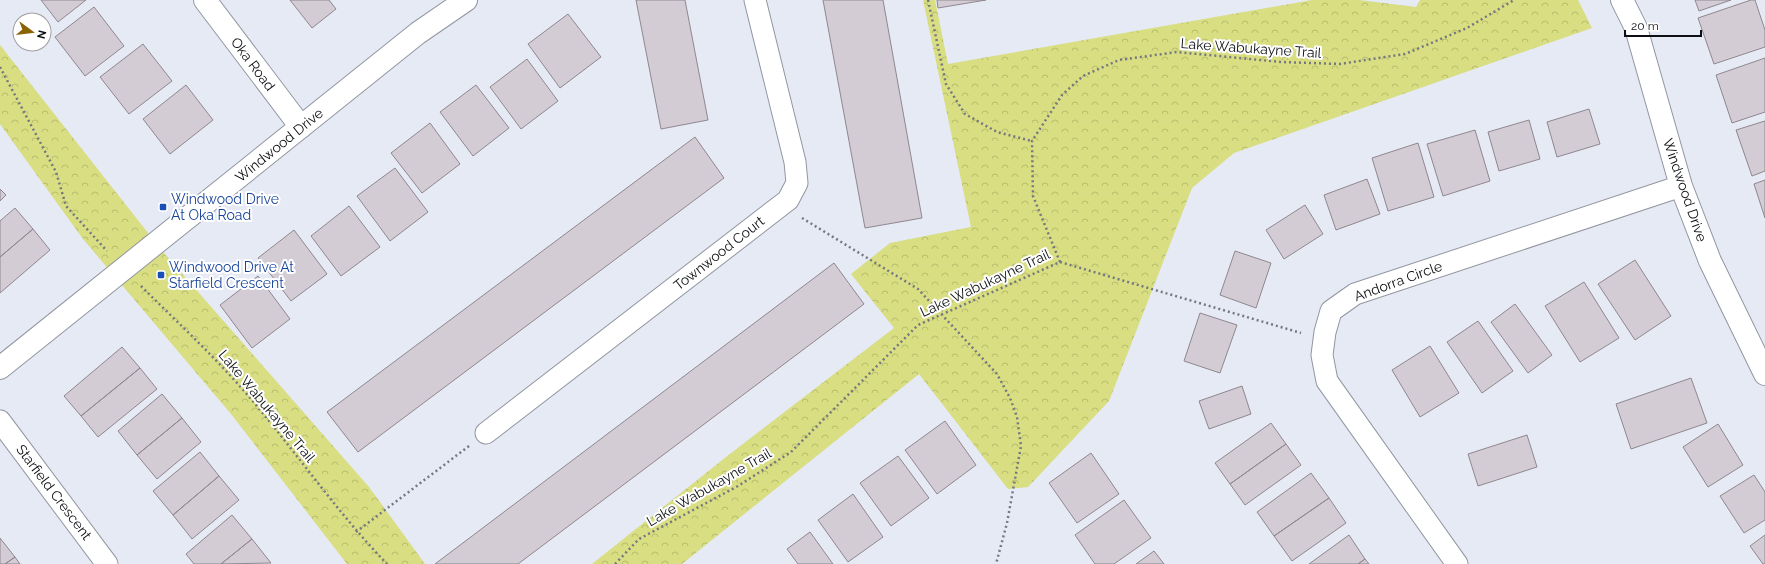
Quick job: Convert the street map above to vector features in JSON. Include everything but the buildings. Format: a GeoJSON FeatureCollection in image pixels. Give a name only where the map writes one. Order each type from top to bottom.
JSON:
{"type":"FeatureCollection","features":[{"type":"Feature","properties":{"kind":"street","name":"Oka Road"},"geometry":{"type":"LineString","coordinates":[[206,0],[300,127]]}},
{"type":"Feature","properties":{"kind":"street","name":"Windwood Drive"},"geometry":{"type":"LineString","coordinates":[[0,368],[418,33],[466,0]]}},
{"type":"Feature","properties":{"kind":"street","name":"Townwood Court"},"geometry":{"type":"LineString","coordinates":[[486,433],[788,200],[797,183],[795,162],[755,0]]}},
{"type":"Feature","properties":{"kind":"street","name":"Windwood Drive"},"geometry":{"type":"LineString","coordinates":[[1622,0],[1636,28],[1681,186],[1710,261],[1765,374]]}},
{"type":"Feature","properties":{"kind":"street","name":"Andorra Circle"},"geometry":{"type":"LineString","coordinates":[[1456,564],[1327,380],[1322,356],[1325,332],[1331,311],[1355,294],[1681,186]]}},
{"type":"Feature","properties":{"kind":"street","name":"Starfield Crescent"},"geometry":{"type":"LineString","coordinates":[[0,421],[107,564]]}},
{"type":"Feature","properties":{"kind":"path"},"geometry":{"type":"LineString","coordinates":[[928,0],[946,84],[965,114],[997,132],[1032,141]]}},
{"type":"Feature","properties":{"kind":"path","name":"Lake Wabukayne Trail"},"geometry":{"type":"LineString","coordinates":[[615,564],[639,539],[738,486],[791,452],[918,325],[1060,262],[1033,196],[1032,141],[1062,95],[1083,76],[1118,60],[1177,52],[1281,62],[1340,64],[1405,54],[1467,28],[1514,0]]}},
{"type":"Feature","properties":{"kind":"path","name":"Lake Wabukayne Trail"},"geometry":{"type":"LineString","coordinates":[[0,66],[56,172],[66,206],[123,269],[245,392],[356,532],[386,564]]}},
{"type":"Feature","properties":{"kind":"path"},"geometry":{"type":"LineString","coordinates":[[781,206],[918,289],[997,374],[1010,398],[1017,417],[1021,446],[1007,522],[996,564]]}},
{"type":"Feature","properties":{"kind":"path"},"geometry":{"type":"LineString","coordinates":[[1060,262],[1306,335],[1325,332]]}},
{"type":"Feature","properties":{"kind":"path"},"geometry":{"type":"LineString","coordinates":[[356,532],[486,433]]}},
{"type":"Feature","properties":{"kind":"green space"},"geometry":{"type":"Polygon","coordinates":[[[923,0],[935,0],[948,64],[1312,0],[1359,0],[1416,7],[1420,0],[1578,0],[1592,28],[1234,153],[1192,188],[1109,401],[1028,487],[1008,489],[919,374],[682,564],[592,564],[726,457],[894,328],[851,274],[890,243],[971,227],[923,0]]]}},
{"type":"Feature","properties":{"kind":"green space"},"geometry":{"type":"Polygon","coordinates":[[[0,45],[163,252],[369,487],[425,564],[347,564],[231,414],[83,239],[0,124],[0,45]]]}},
{"type":"Feature","properties":{"kind":"place","name":"Windwood Drive At Oka Road"},"geometry":{"type":"Point","coordinates":[163,207]}},
{"type":"Feature","properties":{"kind":"place","name":"Windwood Drive At Starfield Crescent"},"geometry":{"type":"Point","coordinates":[161,275]}}]}
